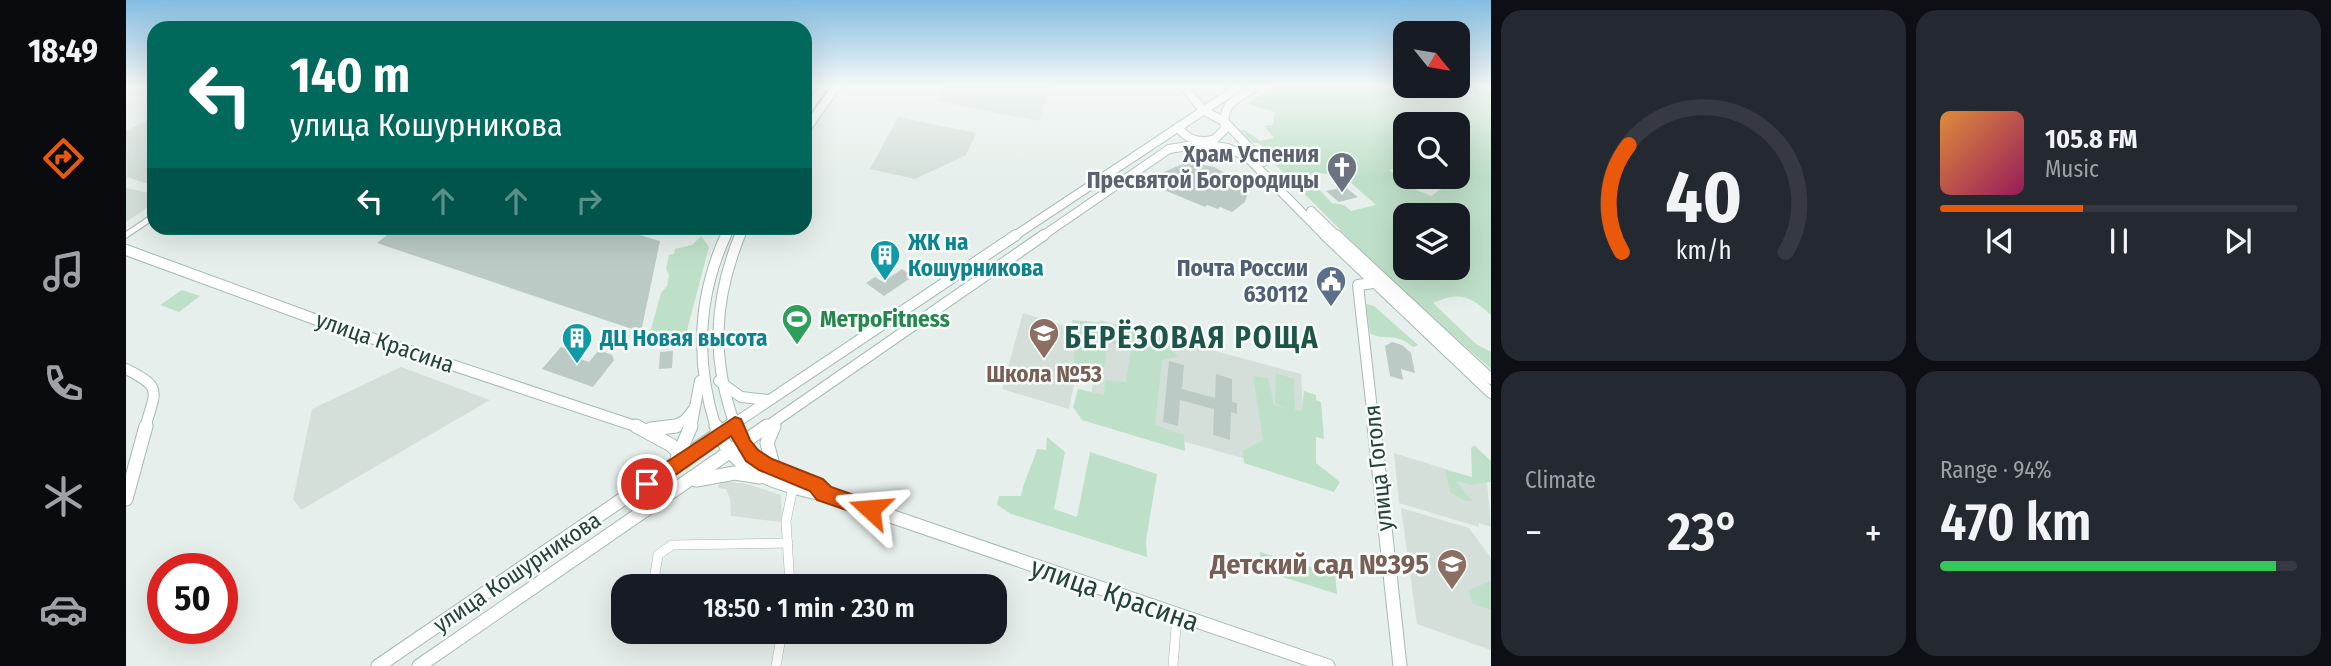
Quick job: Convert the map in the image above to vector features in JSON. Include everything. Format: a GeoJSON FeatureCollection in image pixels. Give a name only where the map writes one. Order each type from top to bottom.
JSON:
{"type":"FeatureCollection","features":[{"type":"Feature","properties":{"kind":"main road","name":"улица Кошурникова"},"geometry":{"type":"LineString","coordinates":[[378,666],[770,399],[1194,116]]}},
{"type":"Feature","properties":{"kind":"main road"},"geometry":{"type":"LineString","coordinates":[[1214,116],[1225,122],[1360,261],[1491,379]]}},
{"type":"Feature","properties":{"kind":"main road"},"geometry":{"type":"LineString","coordinates":[[1206,142],[1222,136],[1224,116]]}},
{"type":"Feature","properties":{"kind":"main road"},"geometry":{"type":"LineString","coordinates":[[1178,127],[1185,137],[1231,149],[1252,161],[1373,283],[1491,393]]}},
{"type":"Feature","properties":{"kind":"main road","name":"улица Кошурникова"},"geometry":{"type":"LineString","coordinates":[[419,666],[1165,151],[1206,142]]}},
{"type":"Feature","properties":{"kind":"main road"},"geometry":{"type":"LineString","coordinates":[[726,235],[705,294],[699,341],[701,378],[718,435],[729,453]]}},
{"type":"Feature","properties":{"kind":"main road"},"geometry":{"type":"LineString","coordinates":[[742,235],[721,294],[717,357],[719,381],[743,444]]}},
{"type":"Feature","properties":{"kind":"main road","name":"улица Красина"},"geometry":{"type":"LineString","coordinates":[[126,250],[317,320],[645,429],[680,454]]}},
{"type":"Feature","properties":{"kind":"main road","name":"улица Гоголя"},"geometry":{"type":"LineString","coordinates":[[1373,283],[1358,285],[1400,666]]}},
{"type":"Feature","properties":{"kind":"main road"},"geometry":{"type":"LineString","coordinates":[[126,369],[150,381],[155,392],[126,499]]}},
{"type":"Feature","properties":{"kind":"main road"},"geometry":{"type":"LineString","coordinates":[[668,470],[680,454],[694,420],[701,378]]}},
{"type":"Feature","properties":{"kind":"main road"},"geometry":{"type":"LineString","coordinates":[[719,381],[741,397],[770,399]]}},
{"type":"Feature","properties":{"kind":"main road","name":"улица Красина"},"geometry":{"type":"LineString","coordinates":[[645,429],[673,428],[685,421],[696,405]]}},
{"type":"Feature","properties":{"kind":"main road"},"geometry":{"type":"LineString","coordinates":[[687,482],[713,475],[773,473],[767,443],[771,428],[780,418]]}},
{"type":"Feature","properties":{"kind":"main road","name":"улица Красина"},"geometry":{"type":"LineString","coordinates":[[743,444],[752,456],[793,487],[824,494],[1328,666]]}},
{"type":"Feature","properties":{"kind":"main road","name":"улица Красина"},"geometry":{"type":"LineString","coordinates":[[729,453],[773,473],[812,483],[824,494]]}},
{"type":"Feature","properties":{"kind":"street"},"geometry":{"type":"LineString","coordinates":[[126,235],[147,221]]}},
{"type":"Feature","properties":{"kind":"street"},"geometry":{"type":"LineString","coordinates":[[789,574],[786,521],[793,487]]}},
{"type":"Feature","properties":{"kind":"street"},"geometry":{"type":"LineString","coordinates":[[655,574],[658,555],[672,545],[788,543]]}},
{"type":"Feature","properties":{"kind":"street"},"geometry":{"type":"LineString","coordinates":[[1173,666],[1177,615]]}},
{"type":"Feature","properties":{"kind":"street"},"geometry":{"type":"LineString","coordinates":[[776,666],[780,644]]}},
{"type":"Feature","properties":{"kind":"shaded area"},"geometry":{"type":"Polygon","coordinates":[[[1014,116],[1041,116],[1039,121],[1014,116]]]}},
{"type":"Feature","properties":{"kind":"shaded area"},"geometry":{"type":"Polygon","coordinates":[[[898,117],[976,133],[966,155],[915,179],[870,169],[898,117]]]}},
{"type":"Feature","properties":{"kind":"shaded area"},"geometry":{"type":"Polygon","coordinates":[[[147,120],[147,184],[127,177],[126,131],[147,120]]]}},
{"type":"Feature","properties":{"kind":"shaded area"},"geometry":{"type":"Polygon","coordinates":[[[126,188],[147,192],[147,208],[126,222],[126,188]]]}},
{"type":"Feature","properties":{"kind":"shaded area","name":"Школа №53"},"geometry":{"type":"Polygon","coordinates":[[[1023,313],[1085,332],[1069,409],[1002,389],[1023,313]]]}},
{"type":"Feature","properties":{"kind":"shaded area"},"geometry":{"type":"Polygon","coordinates":[[[1100,320],[1301,374],[1307,476],[1089,415],[1100,320]]]}},
{"type":"Feature","properties":{"kind":"shaded area"},"geometry":{"type":"Polygon","coordinates":[[[401,367],[490,400],[301,510],[293,499],[312,409],[401,367]]]}},
{"type":"Feature","properties":{"kind":"shaded area"},"geometry":{"type":"Polygon","coordinates":[[[1394,453],[1487,482],[1491,527],[1479,523],[1479,527],[1399,503],[1394,453]]]}},
{"type":"Feature","properties":{"kind":"shaded area"},"geometry":{"type":"Polygon","coordinates":[[[719,481],[747,484],[781,495],[782,522],[731,516],[730,499],[726,489],[718,488],[719,481]]]}},
{"type":"Feature","properties":{"kind":"shaded area","name":"Детский сад №395"},"geometry":{"type":"Polygon","coordinates":[[[1401,508],[1469,528],[1491,558],[1491,650],[1417,624],[1401,508]]]}},
{"type":"Feature","properties":{"kind":"green space"},"geometry":{"type":"Polygon","coordinates":[[[1274,116],[1393,116],[1393,169],[1389,170],[1393,173],[1393,189],[1414,189],[1431,196],[1441,189],[1470,189],[1470,116],[1491,116],[1491,315],[1477,303],[1464,297],[1450,297],[1433,303],[1476,344],[1491,352],[1491,369],[1387,277],[1261,150],[1264,149],[1259,143],[1253,143],[1240,130],[1245,130],[1260,141],[1274,138],[1264,126],[1273,125],[1274,116]],[[1319,173],[1306,176],[1332,203],[1344,205],[1351,211],[1376,205],[1343,176],[1319,173]]]}},
{"type":"Feature","properties":{"kind":"green space"},"geometry":{"type":"Polygon","coordinates":[[[701,236],[709,247],[686,334],[649,336],[661,293],[667,286],[669,255],[674,254],[675,249],[692,245],[701,236]]]}},
{"type":"Feature","properties":{"kind":"green space"},"geometry":{"type":"Polygon","coordinates":[[[182,290],[200,296],[179,312],[160,305],[182,290]]]}},
{"type":"Feature","properties":{"kind":"green space"},"geometry":{"type":"Polygon","coordinates":[[[1366,304],[1374,306],[1418,345],[1413,347],[1400,339],[1370,333],[1366,304]]]}},
{"type":"Feature","properties":{"kind":"green space"},"geometry":{"type":"Polygon","coordinates":[[[1072,320],[1105,323],[1160,337],[1178,357],[1162,360],[1155,425],[1184,435],[1185,451],[1082,420],[1073,407],[1078,389],[1104,395],[1105,380],[1126,382],[1131,348],[1107,342],[1104,368],[1074,364],[1075,330],[1072,320]]]}},
{"type":"Feature","properties":{"kind":"green space"},"geometry":{"type":"Polygon","coordinates":[[[1276,373],[1294,379],[1295,410],[1302,411],[1304,391],[1316,395],[1316,400],[1321,402],[1324,439],[1316,437],[1316,463],[1340,482],[1334,492],[1244,463],[1243,451],[1263,440],[1253,376],[1268,378],[1274,405],[1290,409],[1275,404],[1276,373]]]}},
{"type":"Feature","properties":{"kind":"green space"},"geometry":{"type":"Polygon","coordinates":[[[1047,437],[1065,452],[1054,509],[1077,517],[1090,452],[1157,474],[1146,541],[1147,557],[1011,514],[997,505],[999,496],[1021,496],[1037,449],[1046,450],[1047,437]]]}},
{"type":"Feature","properties":{"kind":"green space"},"geometry":{"type":"Polygon","coordinates":[[[1474,445],[1491,461],[1491,482],[1471,485],[1456,481],[1472,501],[1463,500],[1450,492],[1445,470],[1472,477],[1471,448],[1474,445]]]}},
{"type":"Feature","properties":{"kind":"green space"},"geometry":{"type":"Polygon","coordinates":[[[1260,552],[1335,574],[1337,594],[1260,570],[1260,552]]]}},
{"type":"Feature","properties":{"kind":"green space"},"geometry":{"type":"Polygon","coordinates":[[[1491,581],[1491,610],[1473,604],[1468,590],[1491,581]]]}},
{"type":"Feature","properties":{"kind":"building"},"geometry":{"type":"Polygon","coordinates":[[[1187,162],[1214,167],[1247,185],[1243,191],[1248,193],[1245,202],[1232,212],[1220,207],[1205,207],[1164,190],[1166,187],[1161,185],[1164,172],[1187,162]]]}},
{"type":"Feature","properties":{"kind":"building","name":"Храм Успения Пресвятой Богородицы"},"geometry":{"type":"Polygon","coordinates":[[[1345,187],[1358,197],[1339,202],[1326,191],[1345,187]]]}},
{"type":"Feature","properties":{"kind":"building"},"geometry":{"type":"Polygon","coordinates":[[[387,235],[639,235],[660,241],[641,332],[377,243],[387,235]]]}},
{"type":"Feature","properties":{"kind":"building","name":"ЖК на Кошурникова"},"geometry":{"type":"Polygon","coordinates":[[[902,269],[912,277],[884,296],[866,283],[875,277],[883,282],[902,269]]]}},
{"type":"Feature","properties":{"kind":"building"},"geometry":{"type":"Polygon","coordinates":[[[1392,342],[1402,345],[1411,353],[1415,373],[1401,369],[1403,380],[1390,376],[1385,346],[1392,342]]]}},
{"type":"Feature","properties":{"kind":"building","name":"ДЦ Новая высота"},"geometry":{"type":"Polygon","coordinates":[[[561,347],[575,352],[572,356],[589,362],[599,350],[612,355],[614,360],[593,387],[542,369],[561,347]]]}},
{"type":"Feature","properties":{"kind":"building"},"geometry":{"type":"Polygon","coordinates":[[[673,351],[672,368],[659,369],[660,352],[673,351]]]}},
{"type":"Feature","properties":{"kind":"building"},"geometry":{"type":"Polygon","coordinates":[[[1169,361],[1184,365],[1182,389],[1215,398],[1216,374],[1232,379],[1232,402],[1237,403],[1237,414],[1231,412],[1230,440],[1213,435],[1214,409],[1180,400],[1178,426],[1163,422],[1169,361]]]}},
{"type":"Feature","properties":{"kind":"place","name":"Храм Успения Пресвятой Богородицы"},"geometry":{"type":"Point","coordinates":[1342,194]}},
{"type":"Feature","properties":{"kind":"place","name":"ЖК на Кошурникова"},"geometry":{"type":"Point","coordinates":[885,282]}},
{"type":"Feature","properties":{"kind":"place","name":"Почта России 630112"},"geometry":{"type":"Point","coordinates":[1331,308]}},
{"type":"Feature","properties":{"kind":"place","name":"МетроFitness"},"geometry":{"type":"Point","coordinates":[797,346]}},
{"type":"Feature","properties":{"kind":"place","name":"Школа №53"},"geometry":{"type":"Point","coordinates":[1044,360]}},
{"type":"Feature","properties":{"kind":"place","name":"ДЦ Новая высота"},"geometry":{"type":"Point","coordinates":[577,365]}},
{"type":"Feature","properties":{"kind":"place","name":"Детский сад №395"},"geometry":{"type":"Point","coordinates":[1452,591]}},
{"type":"Feature","properties":{"kind":"district","name":"БЕРЁЗОВАЯ РОЩА"},"geometry":{"type":"Point","coordinates":[1192,338]}},
{"type":"Feature","properties":{"kind":"route"},"geometry":{"type":"LineString","coordinates":[[647,484],[735,424],[743,444],[752,456],[766,465],[816,485],[824,494],[870,509]]}}]}
